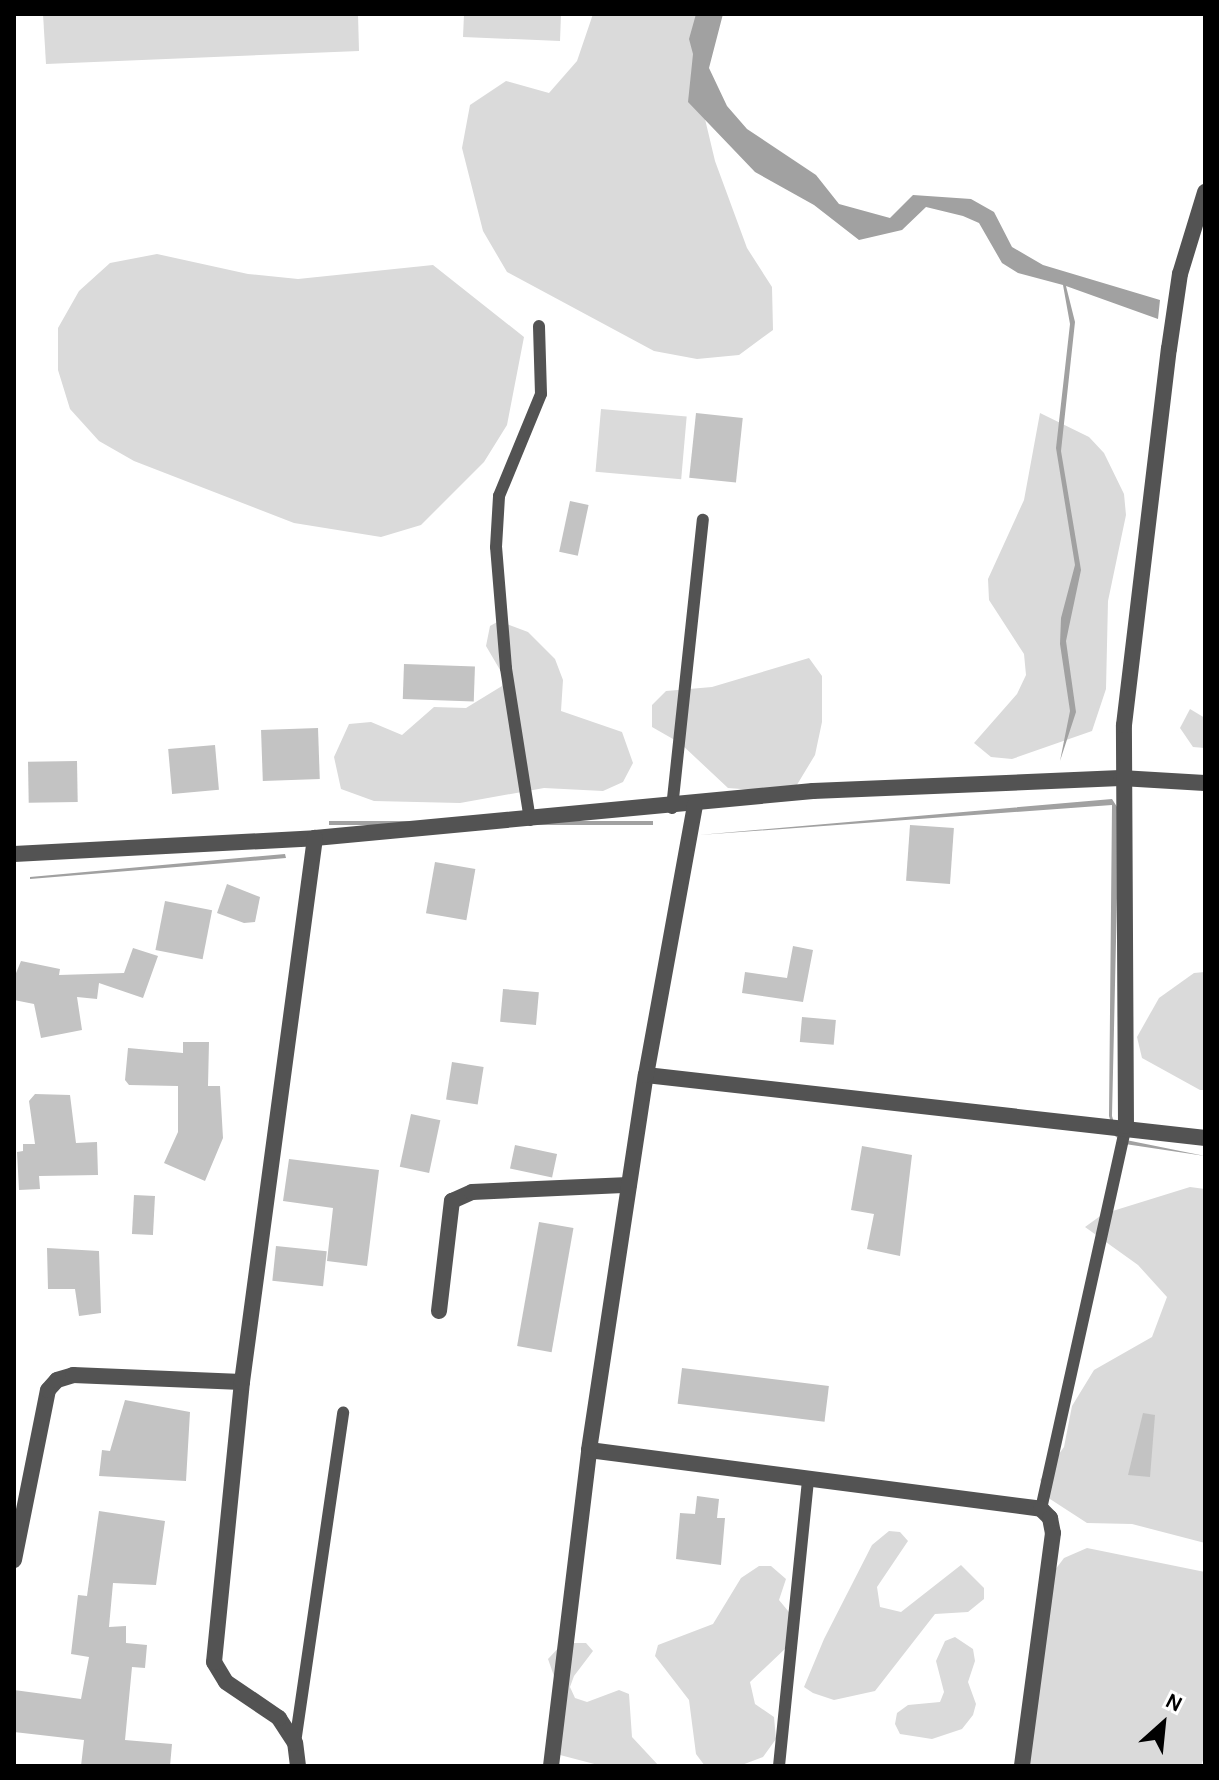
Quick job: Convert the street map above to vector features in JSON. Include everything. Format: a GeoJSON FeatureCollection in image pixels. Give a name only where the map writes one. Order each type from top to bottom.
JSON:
{"type":"FeatureCollection","features":[{"type":"Feature","properties":{"kind":"street"},"geometry":{"type":"LineString","coordinates":[[1126,1126],[1121,778],[1169,349],[1180,274],[1205,192]]}},
{"type":"Feature","properties":{"kind":"street"},"geometry":{"type":"LineString","coordinates":[[15,857],[315,838],[672,808],[813,791],[1121,778],[1205,783]]}},
{"type":"Feature","properties":{"kind":"street"},"geometry":{"type":"LineString","coordinates":[[551,1766],[589,1450],[646,1075],[695,805]]}},
{"type":"Feature","properties":{"kind":"street"},"geometry":{"type":"LineString","coordinates":[[298,1766],[295,1743],[279,1718],[226,1682],[214,1662],[242,1382],[315,838]]}},
{"type":"Feature","properties":{"kind":"street"},"geometry":{"type":"LineString","coordinates":[[646,1075],[1126,1126],[1205,1138]]}},
{"type":"Feature","properties":{"kind":"street"},"geometry":{"type":"LineString","coordinates":[[439,1311],[452,1201],[472,1192],[629,1185]]}},
{"type":"Feature","properties":{"kind":"street"},"geometry":{"type":"LineString","coordinates":[[14,1560],[48,1390],[57,1380],[73,1375],[242,1382]]}},
{"type":"Feature","properties":{"kind":"street"},"geometry":{"type":"LineString","coordinates":[[589,1450],[1041,1509],[1053,1533],[1022,1766]]}},
{"type":"Feature","properties":{"kind":"lane"},"geometry":{"type":"LineString","coordinates":[[530,820],[506,668],[496,547],[499,496],[541,394],[539,326]]}},
{"type":"Feature","properties":{"kind":"lane"},"geometry":{"type":"LineString","coordinates":[[672,808],[703,520]]}},
{"type":"Feature","properties":{"kind":"lane"},"geometry":{"type":"LineString","coordinates":[[1041,1509],[1126,1126]]}},
{"type":"Feature","properties":{"kind":"lane"},"geometry":{"type":"LineString","coordinates":[[295,1743],[343,1412]]}},
{"type":"Feature","properties":{"kind":"lane"},"geometry":{"type":"LineString","coordinates":[[779,1766],[808,1479]]}},
{"type":"Feature","properties":{"kind":"shaded area"},"geometry":{"type":"Polygon","coordinates":[[[43,14],[358,14],[359,51],[46,64],[43,14]]]}},
{"type":"Feature","properties":{"kind":"shaded area"},"geometry":{"type":"Polygon","coordinates":[[[464,14],[561,14],[560,41],[463,37],[464,14]]]}},
{"type":"Feature","properties":{"kind":"shaded area"},"geometry":{"type":"Polygon","coordinates":[[[593,14],[698,14],[705,119],[715,161],[747,248],[772,287],[773,330],[739,355],[697,359],[654,351],[507,272],[483,231],[462,148],[470,105],[506,81],[549,93],[577,61],[593,14]]]}},
{"type":"Feature","properties":{"kind":"shaded area"},"geometry":{"type":"Polygon","coordinates":[[[696,14],[723,14],[709,68],[727,106],[747,129],[816,175],[839,204],[890,218],[913,195],[971,199],[994,212],[1012,247],[1043,265],[1160,300],[1158,319],[1066,286],[1075,322],[1061,451],[1081,570],[1066,641],[1076,712],[1060,761],[1070,711],[1060,644],[1061,618],[1075,565],[1056,448],[1070,324],[1063,285],[1018,273],[1002,263],[979,223],[963,216],[926,207],[902,230],[859,240],[814,205],[755,172],[688,102],[693,54],[689,39],[696,14]]]}},
{"type":"Feature","properties":{"kind":"shaded area"},"geometry":{"type":"Polygon","coordinates":[[[157,254],[248,274],[298,279],[433,265],[524,337],[507,425],[484,462],[421,525],[381,537],[294,523],[134,461],[99,441],[70,409],[58,370],[58,328],[79,291],[110,263],[157,254]]]}},
{"type":"Feature","properties":{"kind":"shaded area"},"geometry":{"type":"Polygon","coordinates":[[[601,409],[687,416],[681,479],[596,472],[601,409]]]}},
{"type":"Feature","properties":{"kind":"shaded area"},"geometry":{"type":"Polygon","coordinates":[[[1040,413],[1089,437],[1104,453],[1124,494],[1126,515],[1108,601],[1106,689],[1092,731],[1012,759],[991,757],[974,743],[1017,694],[1026,675],[1024,654],[989,600],[988,579],[1024,500],[1040,413]]]}},
{"type":"Feature","properties":{"kind":"shaded area"},"geometry":{"type":"Polygon","coordinates":[[[499,621],[528,632],[555,659],[563,680],[561,711],[622,732],[633,763],[623,782],[603,791],[544,788],[460,803],[374,801],[341,789],[334,757],[349,724],[371,722],[402,735],[434,707],[466,708],[502,686],[503,675],[486,646],[490,626],[499,621]]]}},
{"type":"Feature","properties":{"kind":"shaded area"},"geometry":{"type":"Polygon","coordinates":[[[809,658],[822,676],[822,722],[815,755],[792,793],[728,788],[680,743],[652,727],[652,705],[666,691],[712,687],[809,658]]]}},
{"type":"Feature","properties":{"kind":"shaded area"},"geometry":{"type":"Polygon","coordinates":[[[1190,709],[1205,718],[1205,748],[1193,747],[1180,728],[1190,709]]]}},
{"type":"Feature","properties":{"kind":"shaded area"},"geometry":{"type":"Polygon","coordinates":[[[1112,799],[1119,810],[1112,1116],[1117,1133],[1126,1140],[1205,1156],[1125,1144],[1115,1136],[1109,1116],[1112,805],[699,835],[1112,799]]]}},
{"type":"Feature","properties":{"kind":"shaded area"},"geometry":{"type":"Polygon","coordinates":[[[329,821],[653,821],[653,825],[329,825],[329,821]]]}},
{"type":"Feature","properties":{"kind":"shaded area"},"geometry":{"type":"Polygon","coordinates":[[[285,854],[286,858],[30,879],[30,877],[285,854]]]}},
{"type":"Feature","properties":{"kind":"shaded area"},"geometry":{"type":"Polygon","coordinates":[[[1205,972],[1205,1090],[1200,1090],[1142,1058],[1137,1037],[1159,998],[1194,973],[1205,972]]]}},
{"type":"Feature","properties":{"kind":"shaded area"},"geometry":{"type":"Polygon","coordinates":[[[1190,1187],[1205,1189],[1205,1543],[1132,1524],[1087,1523],[1050,1499],[1040,1480],[1064,1447],[1072,1406],[1094,1370],[1152,1337],[1167,1297],[1138,1265],[1085,1227],[1103,1214],[1190,1187]]]}},
{"type":"Feature","properties":{"kind":"shaded area"},"geometry":{"type":"Polygon","coordinates":[[[889,1531],[900,1532],[908,1541],[877,1587],[880,1607],[901,1612],[961,1565],[984,1588],[984,1599],[968,1612],[935,1614],[875,1691],[834,1700],[813,1693],[804,1687],[824,1639],[872,1545],[889,1531]]]}},
{"type":"Feature","properties":{"kind":"shaded area"},"geometry":{"type":"Polygon","coordinates":[[[1087,1548],[1205,1572],[1205,1754],[1201,1766],[1016,1766],[1052,1574],[1064,1558],[1087,1548]]]}},
{"type":"Feature","properties":{"kind":"shaded area"},"geometry":{"type":"Polygon","coordinates":[[[759,1566],[771,1566],[786,1579],[779,1600],[793,1617],[788,1646],[750,1682],[755,1704],[774,1717],[776,1739],[763,1757],[739,1766],[705,1766],[696,1754],[689,1700],[655,1656],[658,1645],[713,1624],[741,1578],[759,1566]]]}},
{"type":"Feature","properties":{"kind":"shaded area"},"geometry":{"type":"Polygon","coordinates":[[[955,1637],[973,1649],[975,1661],[968,1682],[976,1704],[973,1715],[962,1729],[932,1739],[900,1734],[895,1724],[897,1713],[908,1705],[940,1702],[944,1692],[936,1661],[945,1641],[955,1637]]]}},
{"type":"Feature","properties":{"kind":"shaded area"},"geometry":{"type":"Polygon","coordinates":[[[563,1643],[586,1643],[593,1651],[574,1676],[570,1687],[575,1698],[587,1702],[619,1690],[629,1694],[632,1737],[659,1766],[602,1766],[560,1755],[555,1679],[548,1659],[563,1643]]]}},
{"type":"Feature","properties":{"kind":"building"},"geometry":{"type":"Polygon","coordinates":[[[696,413],[743,418],[736,483],[689,478],[696,413]]]}},
{"type":"Feature","properties":{"kind":"building"},"geometry":{"type":"Polygon","coordinates":[[[570,501],[589,505],[578,556],[559,552],[570,501]]]}},
{"type":"Feature","properties":{"kind":"building"},"geometry":{"type":"Polygon","coordinates":[[[404,664],[475,666],[474,701],[403,699],[404,664]]]}},
{"type":"Feature","properties":{"kind":"building"},"geometry":{"type":"Polygon","coordinates":[[[318,728],[320,779],[263,781],[261,730],[318,728]]]}},
{"type":"Feature","properties":{"kind":"building"},"geometry":{"type":"Polygon","coordinates":[[[215,745],[219,790],[172,794],[168,749],[215,745]]]}},
{"type":"Feature","properties":{"kind":"building"},"geometry":{"type":"Polygon","coordinates":[[[77,761],[78,802],[29,803],[28,762],[77,761]]]}},
{"type":"Feature","properties":{"kind":"building"},"geometry":{"type":"Polygon","coordinates":[[[910,825],[954,828],[950,884],[906,881],[910,825]]]}},
{"type":"Feature","properties":{"kind":"building"},"geometry":{"type":"Polygon","coordinates":[[[435,862],[475,869],[466,920],[426,913],[435,862]]]}},
{"type":"Feature","properties":{"kind":"building"},"geometry":{"type":"Polygon","coordinates":[[[227,884],[260,897],[255,922],[244,923],[217,913],[227,884]]]}},
{"type":"Feature","properties":{"kind":"building"},"geometry":{"type":"Polygon","coordinates":[[[165,901],[212,910],[203,959],[155,950],[165,901]]]}},
{"type":"Feature","properties":{"kind":"building"},"geometry":{"type":"Polygon","coordinates":[[[793,946],[813,950],[803,1002],[742,993],[745,972],[787,978],[793,946]]]}},
{"type":"Feature","properties":{"kind":"building"},"geometry":{"type":"Polygon","coordinates":[[[133,948],[158,956],[143,998],[99,983],[97,999],[77,997],[82,1030],[41,1038],[34,1004],[14,1000],[14,978],[21,961],[60,969],[59,975],[124,973],[133,948]]]}},
{"type":"Feature","properties":{"kind":"building"},"geometry":{"type":"Polygon","coordinates":[[[503,989],[539,992],[536,1025],[500,1022],[503,989]]]}},
{"type":"Feature","properties":{"kind":"building"},"geometry":{"type":"Polygon","coordinates":[[[802,1017],[836,1020],[834,1045],[800,1042],[802,1017]]]}},
{"type":"Feature","properties":{"kind":"building"},"geometry":{"type":"Polygon","coordinates":[[[183,1042],[209,1042],[208,1086],[220,1086],[223,1138],[205,1181],[164,1163],[178,1132],[178,1086],[129,1085],[125,1080],[128,1048],[183,1053],[183,1042]]]}},
{"type":"Feature","properties":{"kind":"building"},"geometry":{"type":"Polygon","coordinates":[[[452,1062],[484,1067],[478,1105],[446,1100],[452,1062]]]}},
{"type":"Feature","properties":{"kind":"building"},"geometry":{"type":"Polygon","coordinates":[[[35,1094],[70,1095],[76,1143],[97,1142],[98,1175],[39,1176],[40,1189],[19,1190],[17,1152],[23,1151],[23,1144],[35,1144],[29,1101],[35,1094]]]}},
{"type":"Feature","properties":{"kind":"building"},"geometry":{"type":"Polygon","coordinates":[[[411,1114],[440,1120],[429,1173],[400,1167],[411,1114]]]}},
{"type":"Feature","properties":{"kind":"building"},"geometry":{"type":"Polygon","coordinates":[[[515,1145],[557,1154],[552,1177],[510,1168],[515,1145]]]}},
{"type":"Feature","properties":{"kind":"building"},"geometry":{"type":"Polygon","coordinates":[[[862,1146],[912,1155],[900,1256],[867,1249],[874,1214],[851,1210],[862,1146]]]}},
{"type":"Feature","properties":{"kind":"building"},"geometry":{"type":"Polygon","coordinates":[[[289,1159],[379,1170],[367,1266],[327,1261],[333,1208],[283,1201],[289,1159]]]}},
{"type":"Feature","properties":{"kind":"building"},"geometry":{"type":"Polygon","coordinates":[[[134,1195],[155,1196],[153,1235],[132,1234],[134,1195]]]}},
{"type":"Feature","properties":{"kind":"building"},"geometry":{"type":"Polygon","coordinates":[[[539,1222],[573,1228],[552,1352],[517,1346],[539,1222]]]}},
{"type":"Feature","properties":{"kind":"building"},"geometry":{"type":"Polygon","coordinates":[[[276,1246],[327,1251],[323,1286],[272,1281],[276,1246]]]}},
{"type":"Feature","properties":{"kind":"building"},"geometry":{"type":"Polygon","coordinates":[[[47,1248],[99,1251],[101,1313],[79,1316],[75,1289],[48,1289],[47,1248]]]}},
{"type":"Feature","properties":{"kind":"building"},"geometry":{"type":"Polygon","coordinates":[[[682,1368],[829,1386],[825,1422],[678,1404],[682,1368]]]}},
{"type":"Feature","properties":{"kind":"building"},"geometry":{"type":"Polygon","coordinates":[[[125,1400],[190,1412],[186,1481],[99,1476],[102,1450],[110,1451],[125,1400]]]}},
{"type":"Feature","properties":{"kind":"building"},"geometry":{"type":"Polygon","coordinates":[[[1143,1413],[1155,1415],[1150,1477],[1128,1475],[1143,1413]]]}},
{"type":"Feature","properties":{"kind":"building"},"geometry":{"type":"Polygon","coordinates":[[[697,1496],[719,1499],[717,1518],[725,1518],[721,1565],[676,1559],[680,1513],[695,1514],[697,1496]]]}},
{"type":"Feature","properties":{"kind":"building"},"geometry":{"type":"Polygon","coordinates":[[[99,1511],[165,1521],[156,1585],[113,1583],[109,1627],[126,1626],[126,1643],[147,1645],[145,1668],[132,1667],[125,1740],[172,1744],[170,1766],[81,1766],[84,1740],[14,1732],[14,1690],[81,1699],[89,1657],[71,1654],[78,1595],[87,1596],[99,1511]]]}}]}
